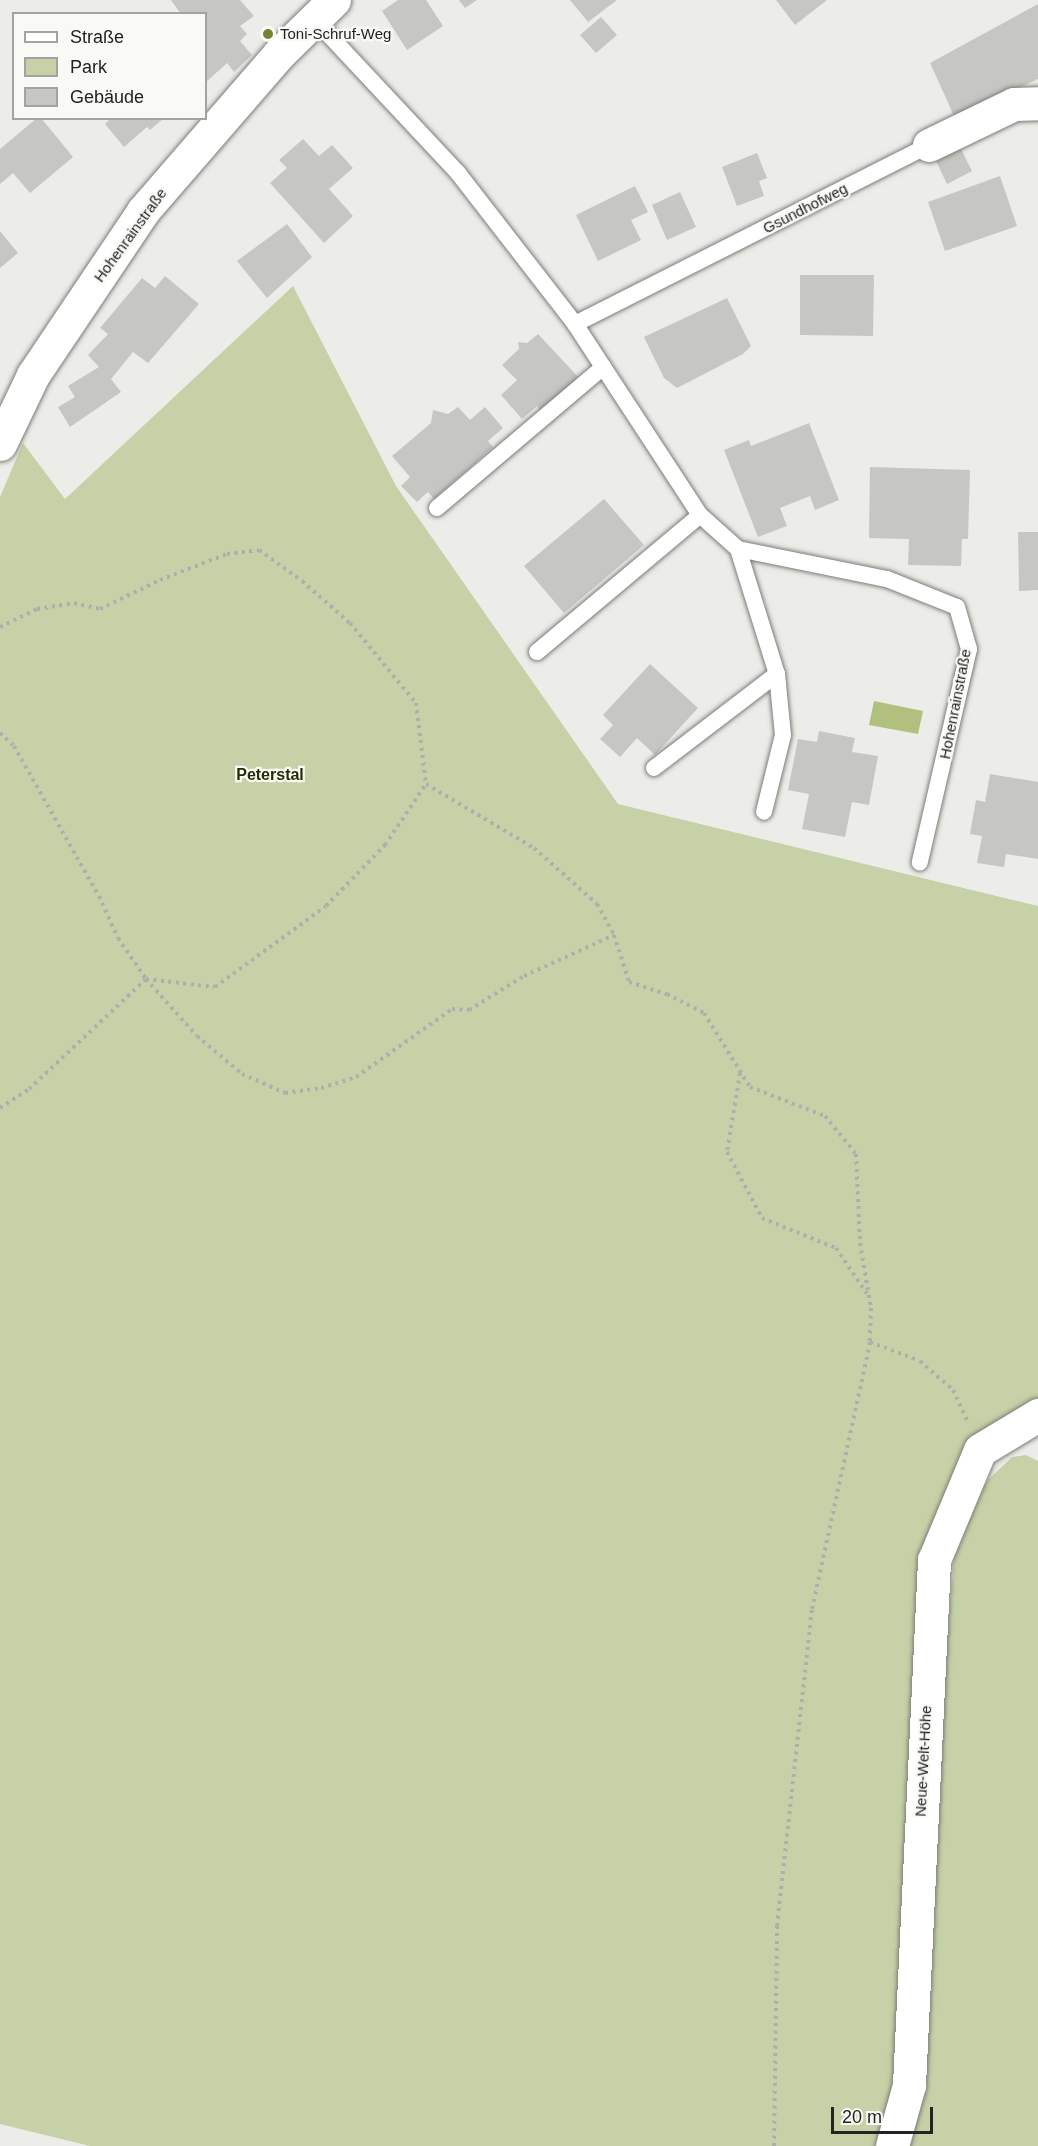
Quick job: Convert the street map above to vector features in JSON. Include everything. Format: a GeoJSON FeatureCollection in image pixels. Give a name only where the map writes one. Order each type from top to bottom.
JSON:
{"type":"FeatureCollection","features":[{"type":"Feature","properties":{"kind":"street","name":"Hohenrainstraße"},"geometry":{"type":"LineString","coordinates":[[0,444],[33,375],[143,211],[279,54],[314,6]]}},
{"type":"Feature","properties":{"kind":"street","name":"Gsundhofweg"},"geometry":{"type":"LineString","coordinates":[[928,145],[1014,104],[1038,103]]}},
{"type":"Feature","properties":{"kind":"street"},"geometry":{"type":"LineString","coordinates":[[980,1450],[1038,1415]]}},
{"type":"Feature","properties":{"kind":"street","name":"Neue-Welt-Höhe"},"geometry":{"type":"LineString","coordinates":[[892,2146],[909,2085],[934,1560],[980,1450]]}},
{"type":"Feature","properties":{"kind":"lane","name":"Hohenrainstraße"},"geometry":{"type":"LineString","coordinates":[[314,6],[458,173],[575,324],[700,515],[738,549],[887,579],[957,607],[969,649],[920,862]]}},
{"type":"Feature","properties":{"kind":"lane","name":"Gsundhofweg"},"geometry":{"type":"LineString","coordinates":[[575,324],[928,145]]}},
{"type":"Feature","properties":{"kind":"lane"},"geometry":{"type":"LineString","coordinates":[[437,508],[603,367]]}},
{"type":"Feature","properties":{"kind":"lane"},"geometry":{"type":"LineString","coordinates":[[537,652],[700,515]]}},
{"type":"Feature","properties":{"kind":"lane"},"geometry":{"type":"LineString","coordinates":[[738,549],[777,674],[783,735],[764,812]]}},
{"type":"Feature","properties":{"kind":"lane"},"geometry":{"type":"LineString","coordinates":[[654,768],[777,674]]}},
{"type":"Feature","properties":{"kind":"path"},"geometry":{"type":"LineString","coordinates":[[0,627],[37,609],[74,603],[100,609],[226,554],[259,550],[302,581],[350,623],[416,703],[426,784],[385,845],[326,906],[215,987],[146,979],[29,1089],[0,1108]]}},
{"type":"Feature","properties":{"kind":"path"},"geometry":{"type":"LineString","coordinates":[[0,733],[14,746],[36,783],[99,896],[118,938],[146,979],[197,1036],[242,1074],[285,1093],[321,1088],[356,1077],[452,1009],[469,1010],[524,975],[614,935]]}},
{"type":"Feature","properties":{"kind":"path"},"geometry":{"type":"LineString","coordinates":[[426,784],[534,848],[597,904],[614,935],[628,982],[666,994],[704,1013],[750,1088],[825,1116],[856,1154],[860,1243],[869,1297],[870,1342],[812,1609],[777,1926],[774,2146]]}},
{"type":"Feature","properties":{"kind":"path"},"geometry":{"type":"LineString","coordinates":[[740,1073],[727,1152],[762,1218],[836,1248],[869,1297]]}},
{"type":"Feature","properties":{"kind":"path"},"geometry":{"type":"LineString","coordinates":[[870,1342],[920,1360],[953,1390],[980,1450]]}},
{"type":"Feature","properties":{"kind":"green space"},"geometry":{"type":"Polygon","coordinates":[[[293,286],[396,486],[618,804],[1038,906],[1038,1415],[980,1451],[934,1560],[892,2146],[90,2146],[0,2124],[0,497],[23,443],[65,499],[293,286]]]}},
{"type":"Feature","properties":{"kind":"green space"},"geometry":{"type":"Polygon","coordinates":[[[1026,1455],[1038,1461],[1038,2146],[909,2146],[922,2066],[945,1663],[956,1538],[971,1503],[989,1479],[1012,1457],[1026,1455]]]}},
{"type":"Feature","properties":{"kind":"shaded area"},"geometry":{"type":"Polygon","coordinates":[[[874,701],[923,711],[918,734],[869,725],[874,701]]]}},
{"type":"Feature","properties":{"kind":"building"},"geometry":{"type":"Polygon","coordinates":[[[171,0],[240,0],[254,16],[240,26],[247,34],[240,41],[252,55],[234,72],[227,63],[207,81],[207,12],[180,12],[171,0]]]}},
{"type":"Feature","properties":{"kind":"building"},"geometry":{"type":"Polygon","coordinates":[[[398,0],[426,0],[443,26],[407,50],[382,11],[398,0]]]}},
{"type":"Feature","properties":{"kind":"building"},"geometry":{"type":"Polygon","coordinates":[[[459,0],[477,0],[465,8],[459,0]]]}},
{"type":"Feature","properties":{"kind":"building"},"geometry":{"type":"Polygon","coordinates":[[[570,0],[617,0],[588,22],[570,0]]]}},
{"type":"Feature","properties":{"kind":"building"},"geometry":{"type":"Polygon","coordinates":[[[776,0],[827,0],[795,25],[776,0]]]}},
{"type":"Feature","properties":{"kind":"building"},"geometry":{"type":"Polygon","coordinates":[[[1038,4],[1038,79],[955,118],[930,63],[1038,4]]]}},
{"type":"Feature","properties":{"kind":"building"},"geometry":{"type":"Polygon","coordinates":[[[601,17],[617,35],[596,53],[580,35],[601,17]]]}},
{"type":"Feature","properties":{"kind":"building"},"geometry":{"type":"Polygon","coordinates":[[[35,120],[43,120],[73,157],[30,193],[13,173],[0,184],[0,149],[35,120]]]}},
{"type":"Feature","properties":{"kind":"building"},"geometry":{"type":"Polygon","coordinates":[[[109,120],[162,120],[150,130],[147,127],[124,147],[105,124],[109,120]]]}},
{"type":"Feature","properties":{"kind":"building"},"geometry":{"type":"Polygon","coordinates":[[[303,139],[319,156],[332,145],[353,168],[329,189],[353,216],[324,243],[270,183],[287,168],[279,160],[303,139]]]}},
{"type":"Feature","properties":{"kind":"building"},"geometry":{"type":"Polygon","coordinates":[[[961,149],[972,171],[947,184],[936,161],[961,149]]]}},
{"type":"Feature","properties":{"kind":"building"},"geometry":{"type":"Polygon","coordinates":[[[757,153],[767,178],[759,181],[764,196],[737,206],[722,167],[757,153]]]}},
{"type":"Feature","properties":{"kind":"building"},"geometry":{"type":"Polygon","coordinates":[[[1000,176],[1017,226],[945,251],[928,202],[1000,176]]]}},
{"type":"Feature","properties":{"kind":"building"},"geometry":{"type":"Polygon","coordinates":[[[635,186],[648,212],[631,220],[641,240],[598,261],[576,215],[635,186]]]}},
{"type":"Feature","properties":{"kind":"building"},"geometry":{"type":"Polygon","coordinates":[[[680,192],[696,227],[667,240],[652,205],[680,192]]]}},
{"type":"Feature","properties":{"kind":"building"},"geometry":{"type":"Polygon","coordinates":[[[287,224],[312,257],[267,298],[237,261],[287,224]]]}},
{"type":"Feature","properties":{"kind":"building"},"geometry":{"type":"Polygon","coordinates":[[[0,231],[18,253],[0,268],[0,231]]]}},
{"type":"Feature","properties":{"kind":"building"},"geometry":{"type":"Polygon","coordinates":[[[800,275],[874,275],[873,336],[800,335],[800,275]]]}},
{"type":"Feature","properties":{"kind":"building"},"geometry":{"type":"Polygon","coordinates":[[[165,276],[199,304],[148,363],[133,352],[111,379],[121,392],[70,427],[58,407],[75,397],[68,386],[99,367],[88,355],[108,334],[100,328],[142,278],[155,288],[165,276]]]}},
{"type":"Feature","properties":{"kind":"building"},"geometry":{"type":"Polygon","coordinates":[[[727,298],[751,346],[743,354],[677,388],[664,378],[644,337],[727,298]]]}},
{"type":"Feature","properties":{"kind":"building"},"geometry":{"type":"Polygon","coordinates":[[[538,334],[581,380],[542,413],[537,406],[522,419],[501,395],[517,380],[502,365],[519,349],[518,342],[527,343],[538,334]]]}},
{"type":"Feature","properties":{"kind":"building"},"geometry":{"type":"Polygon","coordinates":[[[458,407],[470,420],[485,407],[503,428],[488,441],[493,447],[434,499],[428,492],[417,502],[401,486],[410,477],[392,456],[431,423],[433,410],[448,414],[458,407]]]}},
{"type":"Feature","properties":{"kind":"building"},"geometry":{"type":"Polygon","coordinates":[[[809,423],[839,500],[815,510],[810,496],[780,508],[787,526],[758,537],[724,450],[749,440],[751,446],[809,423]]]}},
{"type":"Feature","properties":{"kind":"building"},"geometry":{"type":"Polygon","coordinates":[[[870,467],[970,470],[968,539],[962,539],[961,566],[908,565],[909,539],[869,538],[870,467]]]}},
{"type":"Feature","properties":{"kind":"building"},"geometry":{"type":"Polygon","coordinates":[[[604,499],[644,545],[564,613],[524,566],[604,499]]]}},
{"type":"Feature","properties":{"kind":"building"},"geometry":{"type":"Polygon","coordinates":[[[1018,532],[1038,532],[1038,590],[1019,591],[1018,532]]]}},
{"type":"Feature","properties":{"kind":"building"},"geometry":{"type":"Polygon","coordinates":[[[650,664],[698,708],[655,755],[637,738],[620,757],[600,739],[613,725],[603,715],[650,664]]]}},
{"type":"Feature","properties":{"kind":"building"},"geometry":{"type":"Polygon","coordinates":[[[819,731],[855,738],[852,752],[878,756],[869,805],[852,802],[845,837],[802,829],[809,794],[788,790],[798,739],[817,742],[819,731]]]}},
{"type":"Feature","properties":{"kind":"building"},"geometry":{"type":"Polygon","coordinates":[[[990,774],[1038,782],[1038,859],[1006,854],[1004,867],[977,863],[982,836],[970,834],[976,800],[985,802],[990,774]]]}},
{"type":"Feature","properties":{"kind":"place","name":"Toni-Schruf-Weg"},"geometry":{"type":"Point","coordinates":[268,34]}},
{"type":"Feature","properties":{"kind":"district","name":"Peterstal"},"geometry":{"type":"Point","coordinates":[270,775]}}]}
